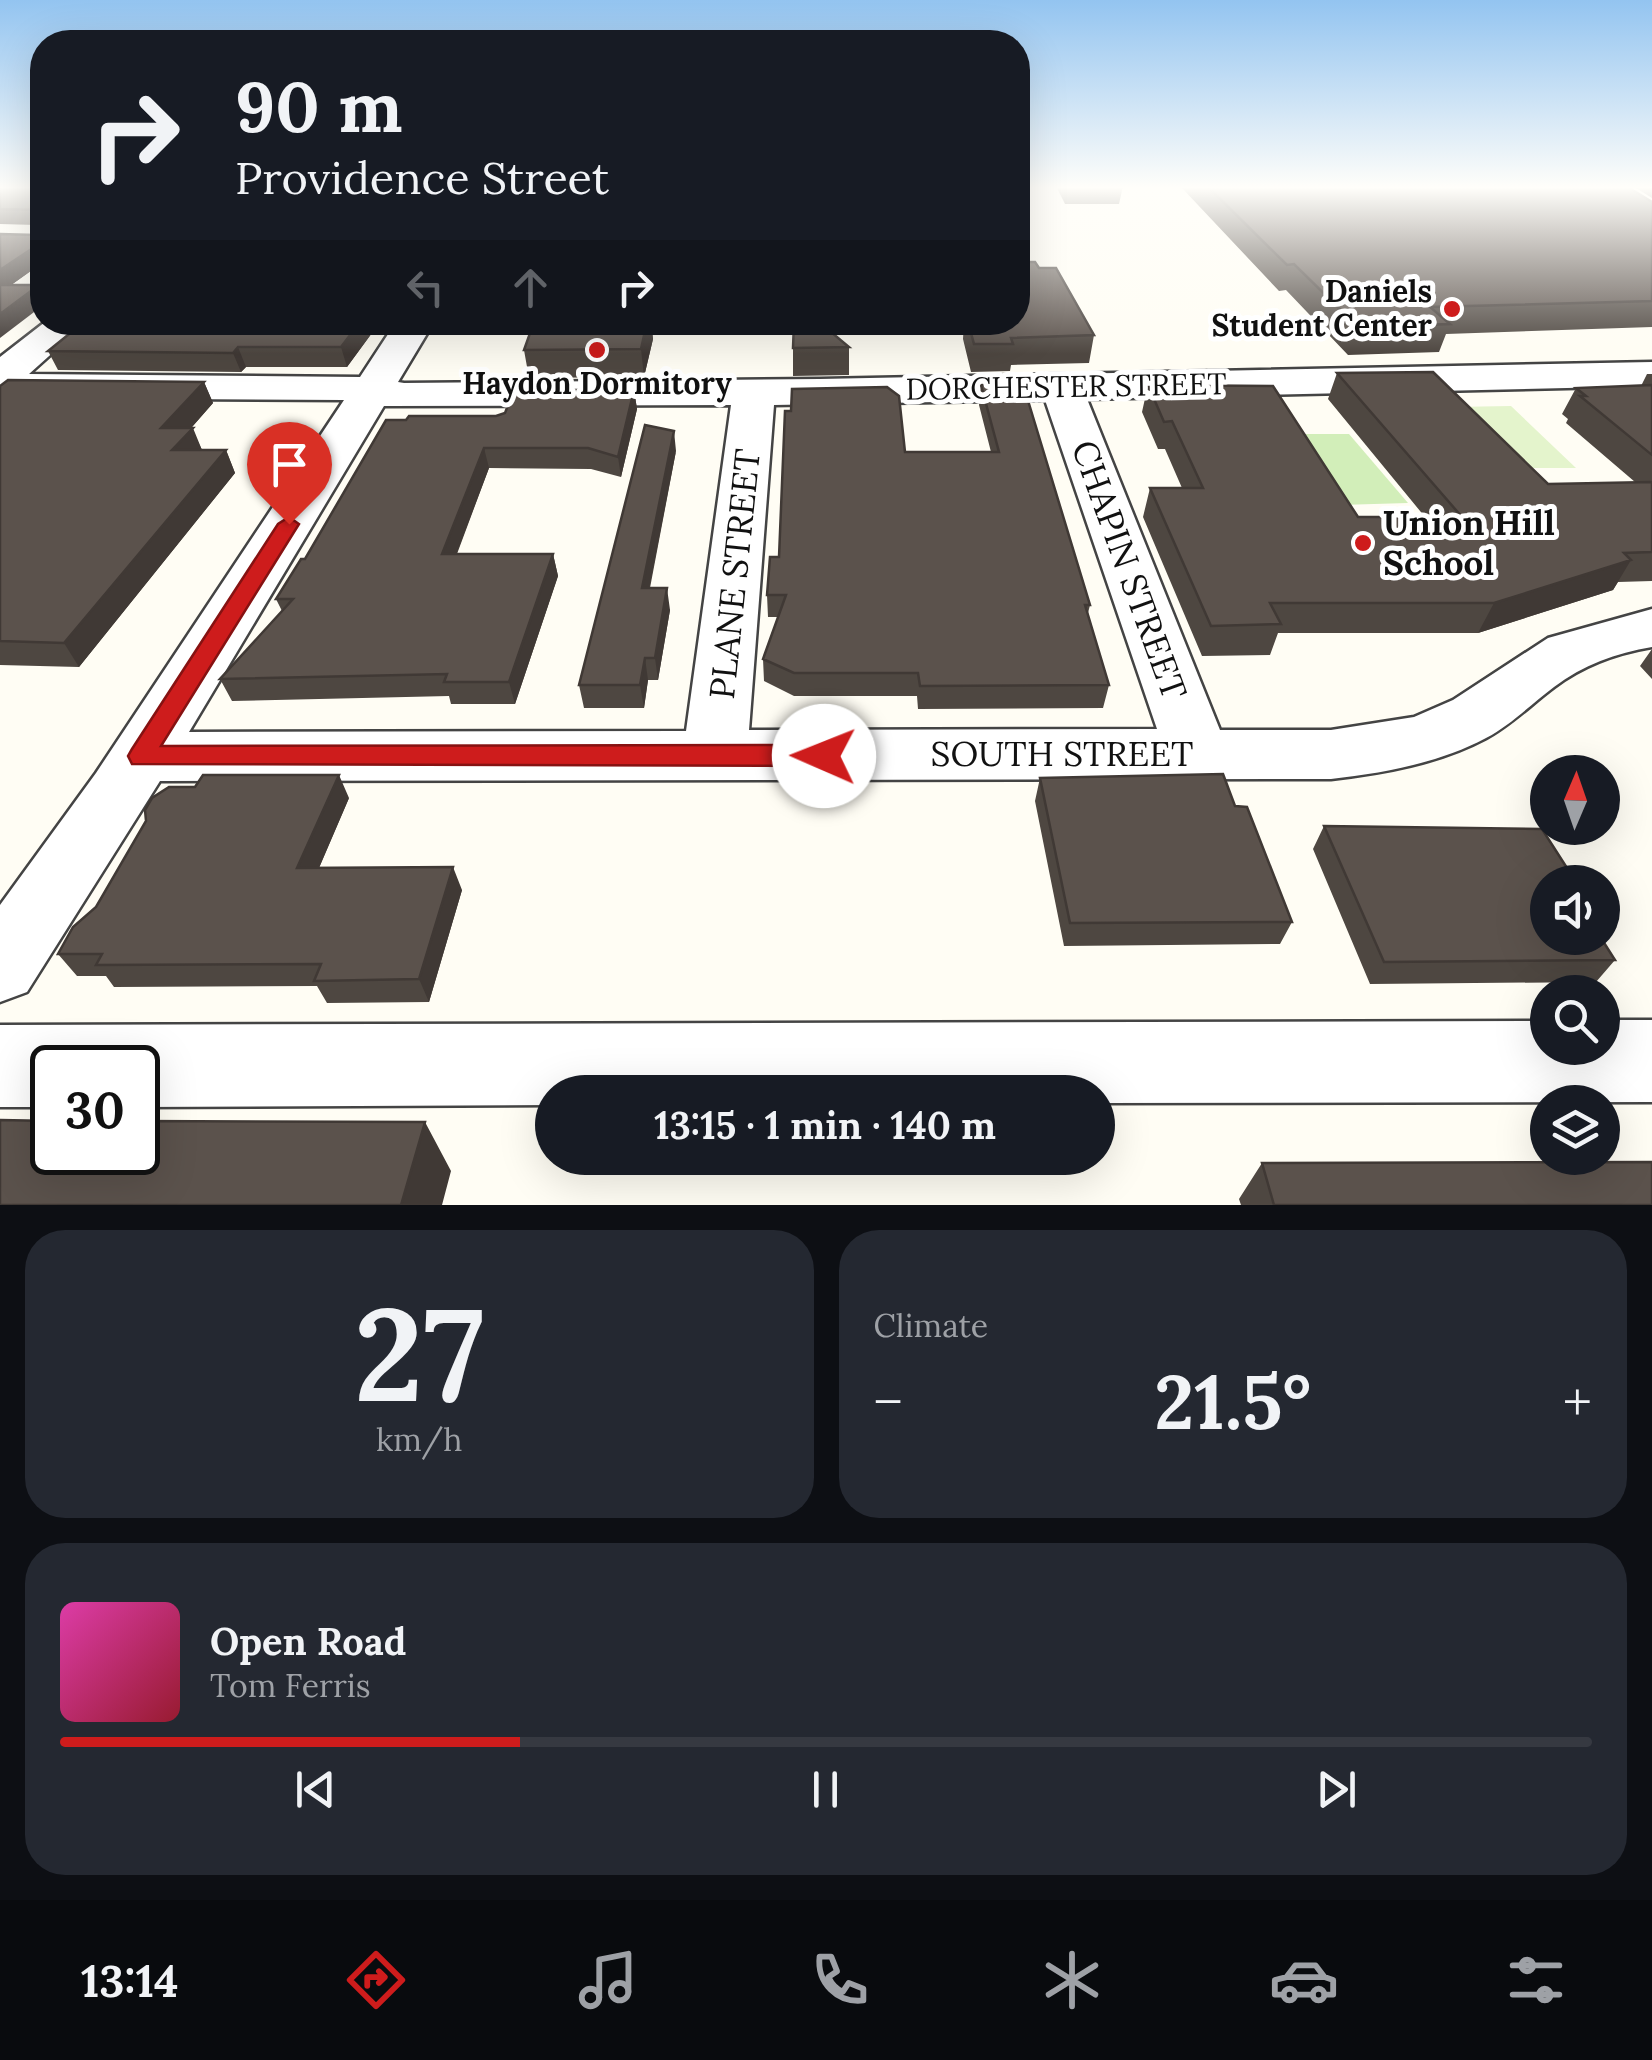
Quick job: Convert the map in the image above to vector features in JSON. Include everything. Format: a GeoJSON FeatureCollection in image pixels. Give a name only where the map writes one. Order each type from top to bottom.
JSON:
{"type":"FeatureCollection","features":[{"type":"Feature","properties":{"kind":"street"},"geometry":{"type":"LineString","coordinates":[[0,377],[52,335]]}},
{"type":"Feature","properties":{"kind":"street"},"geometry":{"type":"LineString","coordinates":[[0,967],[141,756],[407,335]]}},
{"type":"Feature","properties":{"kind":"street","name":"DORCHESTER STREET"},"geometry":{"type":"LineString","coordinates":[[0,386],[341,387],[400,396],[754,394],[1652,374]]}},
{"type":"Feature","properties":{"kind":"street","name":"CHAPIN STREET"},"geometry":{"type":"LineString","coordinates":[[1062,387],[1196,753]]}},
{"type":"Feature","properties":{"kind":"street","name":"PLANE STREET"},"geometry":{"type":"LineString","coordinates":[[716,754],[754,394]]}},
{"type":"Feature","properties":{"kind":"street","name":"SOUTH STREET"},"geometry":{"type":"LineString","coordinates":[[141,756],[1310,756],[1373,751],[1461,724],[1555,658],[1599,640],[1652,628]]}},
{"type":"Feature","properties":{"kind":"street"},"geometry":{"type":"LineString","coordinates":[[0,1066],[1652,1061]]}},
{"type":"Feature","properties":{"kind":"green space"},"geometry":{"type":"Polygon","coordinates":[[[1511,406],[1576,468],[1512,468],[1453,407],[1511,406]]]}},
{"type":"Feature","properties":{"kind":"green space"},"geometry":{"type":"Polygon","coordinates":[[[1293,434],[1349,434],[1408,503],[1340,505],[1293,434]]]}},
{"type":"Feature","properties":{"kind":"building"},"geometry":{"type":"Polygon","coordinates":[[[0,242],[30,242],[30,250],[0,270],[0,242]]]}},
{"type":"Feature","properties":{"kind":"building"},"geometry":{"type":"Polygon","coordinates":[[[1264,242],[1652,242],[1652,301],[1430,307],[1450,324],[1358,327],[1294,264],[1287,265],[1264,242]]]}},
{"type":"Feature","properties":{"kind":"building"},"geometry":{"type":"Polygon","coordinates":[[[1030,262],[1039,268],[1056,268],[1094,335],[1011,338],[1013,344],[974,344],[972,335],[1030,335],[1030,262]]]}},
{"type":"Feature","properties":{"kind":"building"},"geometry":{"type":"Polygon","coordinates":[[[0,285],[30,285],[30,292],[0,314],[0,285]]]}},
{"type":"Feature","properties":{"kind":"building"},"geometry":{"type":"Polygon","coordinates":[[[68,335],[350,335],[341,347],[238,347],[233,353],[48,351],[68,335]]]}},
{"type":"Feature","properties":{"kind":"building"},"geometry":{"type":"Polygon","coordinates":[[[529,335],[644,335],[641,349],[524,350],[529,335]]]}},
{"type":"Feature","properties":{"kind":"building"},"geometry":{"type":"Polygon","coordinates":[[[794,335],[835,335],[849,347],[793,348],[794,335]]]}},
{"type":"Feature","properties":{"kind":"building"},"geometry":{"type":"Polygon","coordinates":[[[1433,372],[1548,484],[1652,482],[1652,552],[1624,553],[1631,560],[1494,603],[1270,603],[1281,624],[1211,626],[1150,488],[1203,488],[1172,421],[1164,422],[1148,385],[1273,386],[1358,517],[1462,517],[1337,373],[1433,372]]]}},
{"type":"Feature","properties":{"kind":"building"},"geometry":{"type":"Polygon","coordinates":[[[8,380],[204,382],[161,428],[193,428],[172,450],[226,450],[64,643],[0,641],[0,386],[8,380]]]}},
{"type":"Feature","properties":{"kind":"building"},"geometry":{"type":"Polygon","coordinates":[[[1023,384],[1090,605],[1085,605],[1109,685],[920,686],[918,673],[794,673],[763,659],[786,595],[767,595],[770,557],[779,557],[785,411],[791,411],[792,389],[887,387],[899,396],[905,452],[999,452],[981,385],[1023,384]]]}},
{"type":"Feature","properties":{"kind":"building"},"geometry":{"type":"Polygon","coordinates":[[[1652,385],[1652,455],[1580,396],[1586,396],[1576,388],[1652,385]]]}},
{"type":"Feature","properties":{"kind":"building"},"geometry":{"type":"Polygon","coordinates":[[[514,390],[634,390],[618,457],[588,448],[484,448],[442,554],[553,554],[509,682],[444,682],[447,674],[220,679],[293,599],[276,599],[301,559],[305,559],[386,420],[406,420],[409,416],[496,416],[505,413],[514,390]]]}},
{"type":"Feature","properties":{"kind":"building"},"geometry":{"type":"Polygon","coordinates":[[[645,425],[674,431],[642,588],[667,588],[655,658],[645,658],[640,685],[579,685],[645,425]]]}},
{"type":"Feature","properties":{"kind":"building"},"geometry":{"type":"Polygon","coordinates":[[[1223,774],[1235,806],[1247,807],[1292,922],[1070,923],[1040,778],[1223,774]]]}},
{"type":"Feature","properties":{"kind":"building"},"geometry":{"type":"Polygon","coordinates":[[[203,775],[339,775],[297,868],[453,867],[419,979],[314,981],[321,964],[96,965],[102,954],[58,954],[73,927],[96,907],[146,821],[145,810],[152,798],[169,787],[195,787],[203,775]]]}},
{"type":"Feature","properties":{"kind":"building"},"geometry":{"type":"Polygon","coordinates":[[[1324,826],[1530,829],[1530,845],[1552,845],[1565,865],[1530,865],[1530,955],[1612,955],[1615,960],[1384,962],[1324,826]]]}},
{"type":"Feature","properties":{"kind":"building"},"geometry":{"type":"Polygon","coordinates":[[[0,1120],[30,1121],[30,1175],[160,1175],[160,1121],[425,1122],[401,1205],[0,1205],[0,1120]]]}},
{"type":"Feature","properties":{"kind":"building"},"geometry":{"type":"Polygon","coordinates":[[[1530,1162],[1530,1175],[1620,1175],[1620,1162],[1652,1162],[1652,1205],[1274,1205],[1262,1163],[1530,1162]]]}},
{"type":"Feature","properties":{"kind":"place","name":"Daniels Student Center"},"geometry":{"type":"Point","coordinates":[1452,309]}},
{"type":"Feature","properties":{"kind":"place","name":"Haydon Dormitory"},"geometry":{"type":"Point","coordinates":[597,350]}},
{"type":"Feature","properties":{"kind":"place","name":"Union Hill School"},"geometry":{"type":"Point","coordinates":[1363,543]}},
{"type":"Feature","properties":{"kind":"route"},"geometry":{"type":"LineString","coordinates":[[289,524],[141,756],[824,756]]}}]}
